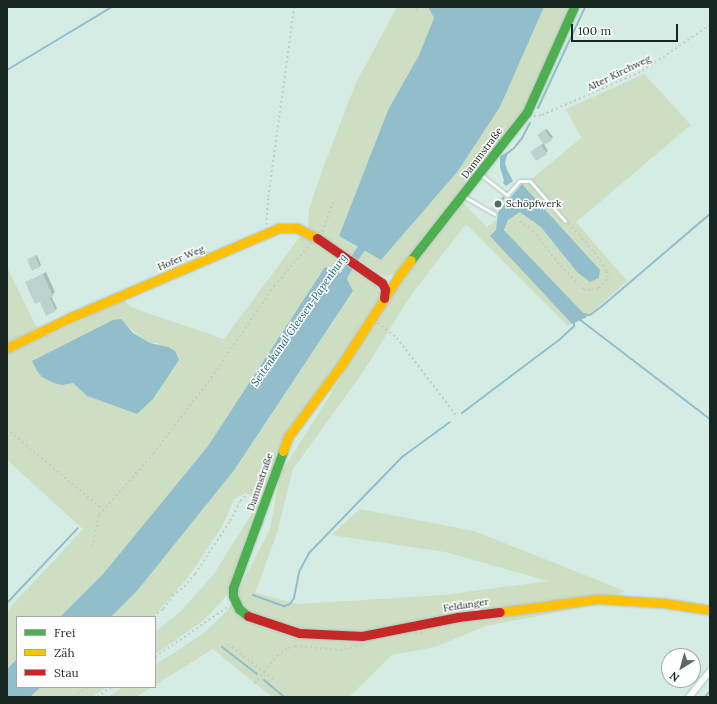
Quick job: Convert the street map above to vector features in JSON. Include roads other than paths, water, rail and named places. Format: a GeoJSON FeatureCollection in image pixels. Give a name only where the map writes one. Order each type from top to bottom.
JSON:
{"type":"FeatureCollection","features":[{"type":"Feature","properties":{"kind":"street","name":"Dammstraße"},"geometry":{"type":"LineString","coordinates":[[235,603],[233,588],[239,570],[275,476],[285,445],[295,426],[342,364],[384,298],[527,112],[574,7]]}},
{"type":"Feature","properties":{"kind":"street","name":"Hofer Weg"},"geometry":{"type":"LineString","coordinates":[[7,348],[69,318],[279,228],[297,228],[336,250],[382,283],[385,289],[384,298]]}},
{"type":"Feature","properties":{"kind":"street","name":"Feldanger"},"geometry":{"type":"LineString","coordinates":[[235,603],[249,617],[299,633],[362,636],[458,617],[598,599],[664,603],[710,610]]}},
{"type":"Feature","properties":{"kind":"street"},"geometry":{"type":"LineString","coordinates":[[689,697],[710,671]]}},
{"type":"Feature","properties":{"kind":"lane"},"geometry":{"type":"LineString","coordinates":[[480,174],[507,195],[519,181],[530,181],[565,221]]}},
{"type":"Feature","properties":{"kind":"lane"},"geometry":{"type":"LineString","coordinates":[[463,196],[495,214]]}},
{"type":"Feature","properties":{"kind":"water"},"geometry":{"type":"Polygon","coordinates":[[[428,7],[544,7],[500,107],[458,171],[381,260],[339,236],[388,110],[419,55],[434,18],[428,7]]]}},
{"type":"Feature","properties":{"kind":"water"},"geometry":{"type":"Polygon","coordinates":[[[508,152],[505,163],[513,181],[506,186],[503,183],[504,180],[500,167],[500,156],[508,152]]]}},
{"type":"Feature","properties":{"kind":"water"},"geometry":{"type":"Polygon","coordinates":[[[522,184],[600,270],[599,278],[590,282],[577,272],[541,227],[520,212],[508,220],[504,230],[587,317],[572,324],[490,236],[496,230],[498,212],[522,184]]]}},
{"type":"Feature","properties":{"kind":"water"},"geometry":{"type":"Polygon","coordinates":[[[325,267],[345,275],[353,291],[235,469],[137,591],[112,616],[61,616],[103,574],[208,446],[325,267]]]}},
{"type":"Feature","properties":{"kind":"water"},"geometry":{"type":"Polygon","coordinates":[[[121,319],[133,333],[150,343],[168,347],[175,351],[179,360],[153,399],[137,414],[87,396],[73,383],[62,385],[54,383],[42,377],[37,371],[32,361],[113,320],[121,319]]]}},
{"type":"Feature","properties":{"kind":"water"},"geometry":{"type":"Polygon","coordinates":[[[16,660],[16,688],[40,688],[30,697],[7,697],[7,669],[16,660]]]}},
{"type":"Feature","properties":{"kind":"waterway"},"geometry":{"type":"LineString","coordinates":[[7,70],[112,7]]}},
{"type":"Feature","properties":{"kind":"waterway"},"geometry":{"type":"LineString","coordinates":[[538,108],[585,7]]}},
{"type":"Feature","properties":{"kind":"waterway"},"geometry":{"type":"LineString","coordinates":[[505,155],[514,148],[522,138],[530,123]]}},
{"type":"Feature","properties":{"kind":"waterway"},"geometry":{"type":"LineString","coordinates":[[583,314],[590,315],[601,307],[710,214]]}},
{"type":"Feature","properties":{"kind":"waterway","name":"Seitenkanal Gleesen-Papenburg"},"geometry":{"type":"LineString","coordinates":[[339,283],[366,241]]}},
{"type":"Feature","properties":{"kind":"waterway"},"geometry":{"type":"LineString","coordinates":[[579,319],[710,419]]}},
{"type":"Feature","properties":{"kind":"waterway"},"geometry":{"type":"LineString","coordinates":[[462,413],[559,340],[574,326],[574,322]]}},
{"type":"Feature","properties":{"kind":"waterway"},"geometry":{"type":"LineString","coordinates":[[253,595],[284,606],[290,604],[294,598],[299,572],[309,553],[402,457],[450,422]]}},
{"type":"Feature","properties":{"kind":"waterway"},"geometry":{"type":"LineString","coordinates":[[7,603],[78,528]]}},
{"type":"Feature","properties":{"kind":"waterway"},"geometry":{"type":"LineString","coordinates":[[222,647],[257,674]]}},
{"type":"Feature","properties":{"kind":"waterway"},"geometry":{"type":"LineString","coordinates":[[264,680],[284,697]]}},
{"type":"Feature","properties":{"kind":"waterway"},"geometry":{"type":"LineString","coordinates":[[705,697],[710,691]]}},
{"type":"Feature","properties":{"kind":"place","name":"Schöpfwerk"},"geometry":{"type":"Point","coordinates":[498,204]}}]}
